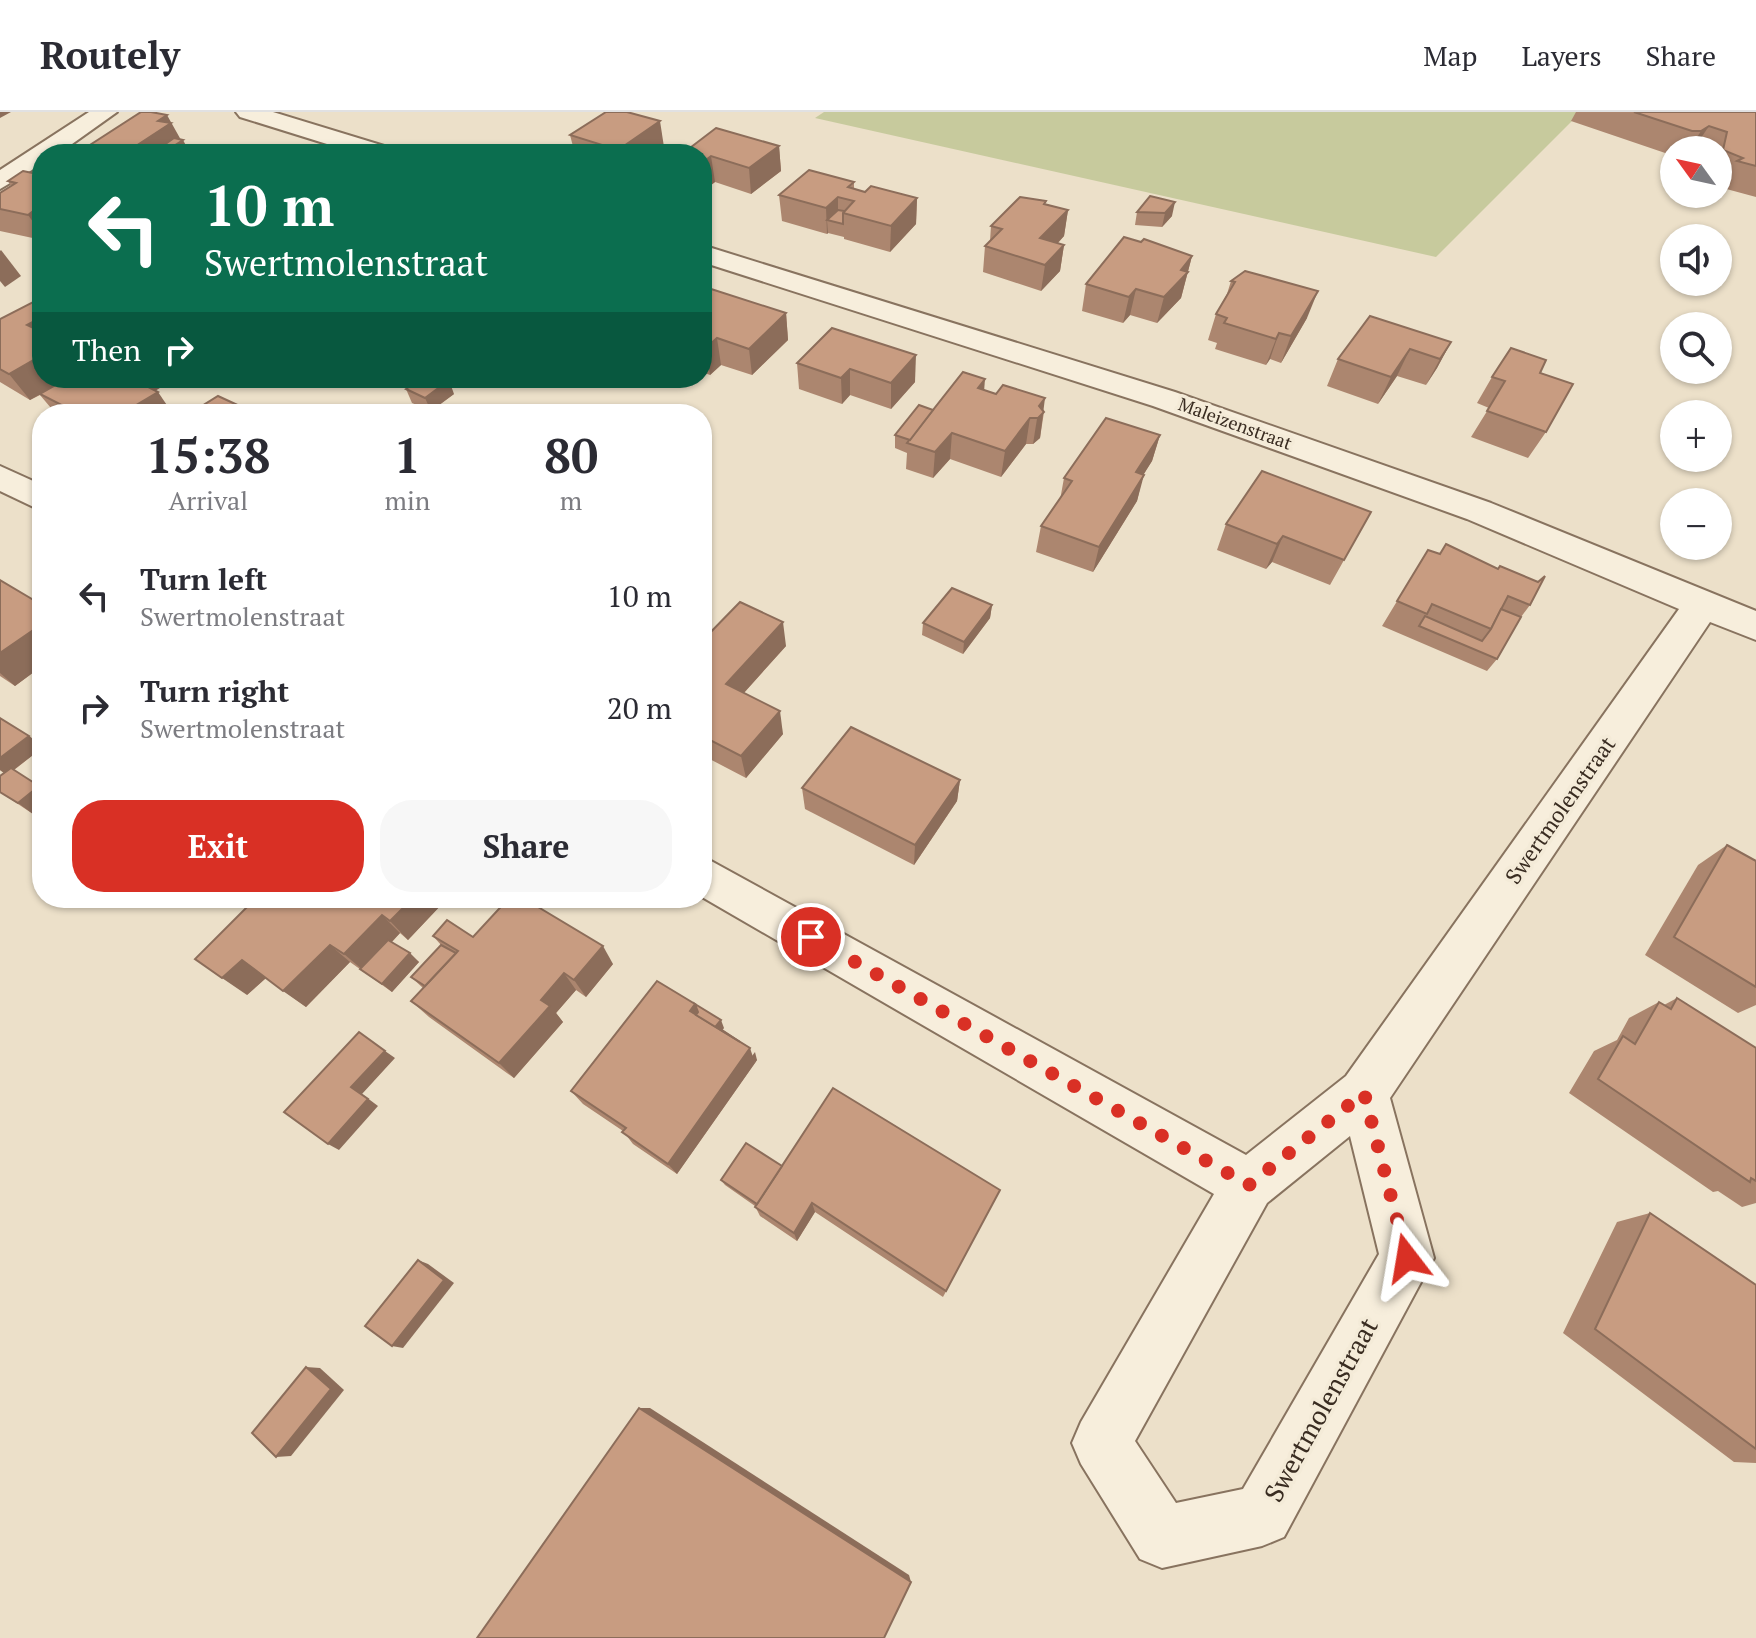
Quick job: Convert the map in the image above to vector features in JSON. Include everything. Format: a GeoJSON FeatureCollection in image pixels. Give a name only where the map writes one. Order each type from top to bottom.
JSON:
{"type":"FeatureCollection","features":[{"type":"Feature","properties":{"kind":"street"},"geometry":{"type":"LineString","coordinates":[[56,144],[105,112]]}},
{"type":"Feature","properties":{"kind":"street"},"geometry":{"type":"LineString","coordinates":[[248,112],[352,144]]}},
{"type":"Feature","properties":{"kind":"street"},"geometry":{"type":"LineString","coordinates":[[0,181],[32,160]]}},
{"type":"Feature","properties":{"kind":"street","name":"Maleizenstraat"},"geometry":{"type":"LineString","coordinates":[[712,256],[1179,404],[1479,511],[1756,626]]}},
{"type":"Feature","properties":{"kind":"street"},"geometry":{"type":"LineString","coordinates":[[0,477],[32,495]]}},
{"type":"Feature","properties":{"kind":"street","name":"Swertmolenstraat"},"geometry":{"type":"LineString","coordinates":[[1364,1093],[1407,1258],[1262,1515],[1162,1537],[1102,1443],[1249,1185],[1364,1093],[1702,605]]}},
{"type":"Feature","properties":{"kind":"street"},"geometry":{"type":"LineString","coordinates":[[712,881],[1249,1185]]}},
{"type":"Feature","properties":{"kind":"green space"},"geometry":{"type":"Polygon","coordinates":[[[824,112],[1581,112],[1436,257],[815,118],[824,112]]]}},
{"type":"Feature","properties":{"kind":"building"},"geometry":{"type":"Polygon","coordinates":[[[141,112],[167,115],[158,121],[171,123],[139,144],[91,144],[141,112]]]}},
{"type":"Feature","properties":{"kind":"building"},"geometry":{"type":"Polygon","coordinates":[[[606,112],[627,112],[660,121],[627,144],[599,144],[570,135],[606,112]]]}},
{"type":"Feature","properties":{"kind":"building"},"geometry":{"type":"Polygon","coordinates":[[[1634,112],[1756,112],[1756,166],[1737,161],[1743,158],[1732,154],[1732,136],[1726,136],[1727,132],[1709,126],[1701,131],[1692,131],[1634,112]]]}},
{"type":"Feature","properties":{"kind":"building"},"geometry":{"type":"Polygon","coordinates":[[[716,128],[779,146],[749,168],[712,156],[712,144],[695,144],[716,128]]]}},
{"type":"Feature","properties":{"kind":"building"},"geometry":{"type":"Polygon","coordinates":[[[174,138],[183,140],[177,144],[166,144],[174,138]]]}},
{"type":"Feature","properties":{"kind":"building"},"geometry":{"type":"Polygon","coordinates":[[[809,170],[854,182],[848,187],[865,192],[871,186],[917,198],[891,226],[843,213],[854,201],[838,197],[826,208],[779,195],[809,170]]]}},
{"type":"Feature","properties":{"kind":"building"},"geometry":{"type":"Polygon","coordinates":[[[23,171],[32,173],[32,212],[28,215],[0,209],[0,193],[16,183],[8,181],[23,171]]]}},
{"type":"Feature","properties":{"kind":"building"},"geometry":{"type":"Polygon","coordinates":[[[1150,196],[1175,202],[1165,213],[1137,212],[1150,196]]]}},
{"type":"Feature","properties":{"kind":"building"},"geometry":{"type":"Polygon","coordinates":[[[1020,197],[1046,201],[1044,204],[1068,210],[1040,238],[1064,245],[1045,265],[985,246],[1002,229],[991,226],[1020,197]]]}},
{"type":"Feature","properties":{"kind":"building"},"geometry":{"type":"Polygon","coordinates":[[[838,210],[844,211],[843,224],[827,220],[838,210]]]}},
{"type":"Feature","properties":{"kind":"building"},"geometry":{"type":"Polygon","coordinates":[[[1124,237],[1141,242],[1144,239],[1192,256],[1181,270],[1188,272],[1164,297],[1136,289],[1129,297],[1086,284],[1124,237]]]}},
{"type":"Feature","properties":{"kind":"building"},"geometry":{"type":"Polygon","coordinates":[[[1245,271],[1318,291],[1291,336],[1279,333],[1276,339],[1224,323],[1227,318],[1216,314],[1235,282],[1231,281],[1245,271]]]}},
{"type":"Feature","properties":{"kind":"building"},"geometry":{"type":"Polygon","coordinates":[[[712,289],[786,313],[749,349],[717,338],[712,343],[712,289]]]}},
{"type":"Feature","properties":{"kind":"building"},"geometry":{"type":"Polygon","coordinates":[[[32,303],[32,322],[27,325],[32,327],[32,361],[9,374],[0,369],[0,319],[32,303]]]}},
{"type":"Feature","properties":{"kind":"building"},"geometry":{"type":"Polygon","coordinates":[[[1370,316],[1451,342],[1440,359],[1410,349],[1391,377],[1338,359],[1370,316]]]}},
{"type":"Feature","properties":{"kind":"building"},"geometry":{"type":"Polygon","coordinates":[[[832,328],[916,355],[891,383],[850,369],[841,378],[797,363],[832,328]]]}},
{"type":"Feature","properties":{"kind":"building"},"geometry":{"type":"Polygon","coordinates":[[[1511,348],[1546,360],[1540,373],[1573,384],[1546,432],[1487,411],[1505,381],[1492,377],[1511,348]]]}},
{"type":"Feature","properties":{"kind":"building"},"geometry":{"type":"Polygon","coordinates":[[[963,372],[985,379],[978,388],[996,394],[1003,385],[1045,398],[1039,406],[1044,412],[1038,418],[1030,418],[1005,451],[952,433],[935,452],[907,443],[963,372]]]}},
{"type":"Feature","properties":{"kind":"building"},"geometry":{"type":"Polygon","coordinates":[[[50,388],[150,388],[158,392],[138,404],[60,404],[40,394],[50,388]]]}},
{"type":"Feature","properties":{"kind":"building"},"geometry":{"type":"Polygon","coordinates":[[[407,388],[438,388],[425,398],[407,388]]]}},
{"type":"Feature","properties":{"kind":"building"},"geometry":{"type":"Polygon","coordinates":[[[218,396],[235,404],[205,404],[218,396]]]}},
{"type":"Feature","properties":{"kind":"building"},"geometry":{"type":"Polygon","coordinates":[[[919,405],[933,410],[910,440],[895,435],[919,405]]]}},
{"type":"Feature","properties":{"kind":"building"},"geometry":{"type":"Polygon","coordinates":[[[1106,418],[1160,435],[1136,472],[1144,475],[1099,547],[1041,526],[1072,481],[1064,478],[1106,418]]]}},
{"type":"Feature","properties":{"kind":"building"},"geometry":{"type":"Polygon","coordinates":[[[1262,471],[1371,512],[1344,560],[1283,536],[1277,544],[1226,524],[1262,471]]]}},
{"type":"Feature","properties":{"kind":"building"},"geometry":{"type":"Polygon","coordinates":[[[1446,544],[1498,569],[1500,566],[1538,582],[1545,576],[1530,605],[1508,596],[1491,629],[1432,604],[1427,614],[1397,601],[1428,550],[1440,554],[1446,544]]]}},
{"type":"Feature","properties":{"kind":"building"},"geometry":{"type":"Polygon","coordinates":[[[0,580],[32,599],[32,631],[0,653],[0,580]]]}},
{"type":"Feature","properties":{"kind":"building"},"geometry":{"type":"Polygon","coordinates":[[[952,588],[992,605],[964,642],[923,623],[952,588]]]}},
{"type":"Feature","properties":{"kind":"building"},"geometry":{"type":"Polygon","coordinates":[[[740,602],[783,622],[726,684],[780,711],[741,756],[712,741],[712,631],[740,602]]]}},
{"type":"Feature","properties":{"kind":"building"},"geometry":{"type":"Polygon","coordinates":[[[1501,609],[1521,617],[1497,659],[1419,626],[1425,616],[1482,641],[1501,609]]]}},
{"type":"Feature","properties":{"kind":"building"},"geometry":{"type":"Polygon","coordinates":[[[0,718],[29,736],[0,758],[0,718]]]}},
{"type":"Feature","properties":{"kind":"building"},"geometry":{"type":"Polygon","coordinates":[[[851,727],[960,780],[915,845],[802,788],[851,727]]]}},
{"type":"Feature","properties":{"kind":"building"},"geometry":{"type":"Polygon","coordinates":[[[11,768],[32,782],[32,792],[18,803],[0,792],[0,776],[11,768]]]}},
{"type":"Feature","properties":{"kind":"building"},"geometry":{"type":"Polygon","coordinates":[[[1727,845],[1756,861],[1756,987],[1674,937],[1727,845]]]}},
{"type":"Feature","properties":{"kind":"building"},"geometry":{"type":"Polygon","coordinates":[[[246,908],[403,908],[390,921],[382,915],[344,954],[330,945],[283,991],[242,960],[222,978],[195,959],[246,908]]]}},
{"type":"Feature","properties":{"kind":"building"},"geometry":{"type":"Polygon","coordinates":[[[500,908],[540,908],[603,946],[574,980],[564,973],[541,1000],[550,1006],[499,1063],[411,1001],[458,951],[433,936],[447,920],[473,937],[500,908]]]}},
{"type":"Feature","properties":{"kind":"building"},"geometry":{"type":"Polygon","coordinates":[[[388,940],[410,953],[382,984],[360,969],[388,940]]]}},
{"type":"Feature","properties":{"kind":"building"},"geometry":{"type":"Polygon","coordinates":[[[441,945],[456,953],[425,986],[411,977],[441,945]]]}},
{"type":"Feature","properties":{"kind":"building"},"geometry":{"type":"Polygon","coordinates":[[[657,981],[695,1004],[690,1011],[750,1048],[668,1164],[622,1132],[626,1128],[571,1091],[657,981]]]}},
{"type":"Feature","properties":{"kind":"building"},"geometry":{"type":"Polygon","coordinates":[[[1677,998],[1756,1048],[1756,1181],[1751,1178],[1750,1182],[1598,1079],[1623,1036],[1635,1044],[1659,1002],[1671,1009],[1677,998]]]}},
{"type":"Feature","properties":{"kind":"building"},"geometry":{"type":"Polygon","coordinates":[[[695,1004],[721,1020],[716,1026],[740,1042],[696,1015],[695,1004]]]}},
{"type":"Feature","properties":{"kind":"building"},"geometry":{"type":"Polygon","coordinates":[[[359,1032],[385,1051],[351,1087],[368,1099],[328,1144],[284,1112],[359,1032]]]}},
{"type":"Feature","properties":{"kind":"building"},"geometry":{"type":"Polygon","coordinates":[[[833,1088],[1000,1190],[946,1291],[812,1203],[794,1233],[755,1207],[833,1088]]]}},
{"type":"Feature","properties":{"kind":"building"},"geometry":{"type":"Polygon","coordinates":[[[746,1143],[782,1166],[757,1204],[721,1180],[746,1143]]]}},
{"type":"Feature","properties":{"kind":"building"},"geometry":{"type":"Polygon","coordinates":[[[1650,1213],[1756,1285],[1756,1449],[1595,1329],[1650,1213]]]}},
{"type":"Feature","properties":{"kind":"building"},"geometry":{"type":"Polygon","coordinates":[[[418,1260],[444,1280],[392,1346],[365,1326],[418,1260]]]}},
{"type":"Feature","properties":{"kind":"building"},"geometry":{"type":"Polygon","coordinates":[[[306,1367],[331,1389],[276,1457],[252,1433],[306,1367]]]}},
{"type":"Feature","properties":{"kind":"building"},"geometry":{"type":"Polygon","coordinates":[[[639,1408],[911,1582],[884,1638],[477,1638],[639,1408]]]}},
{"type":"Feature","properties":{"kind":"route"},"geometry":{"type":"LineString","coordinates":[[811,937],[1249,1185],[1364,1093],[1407,1258]]}}]}
